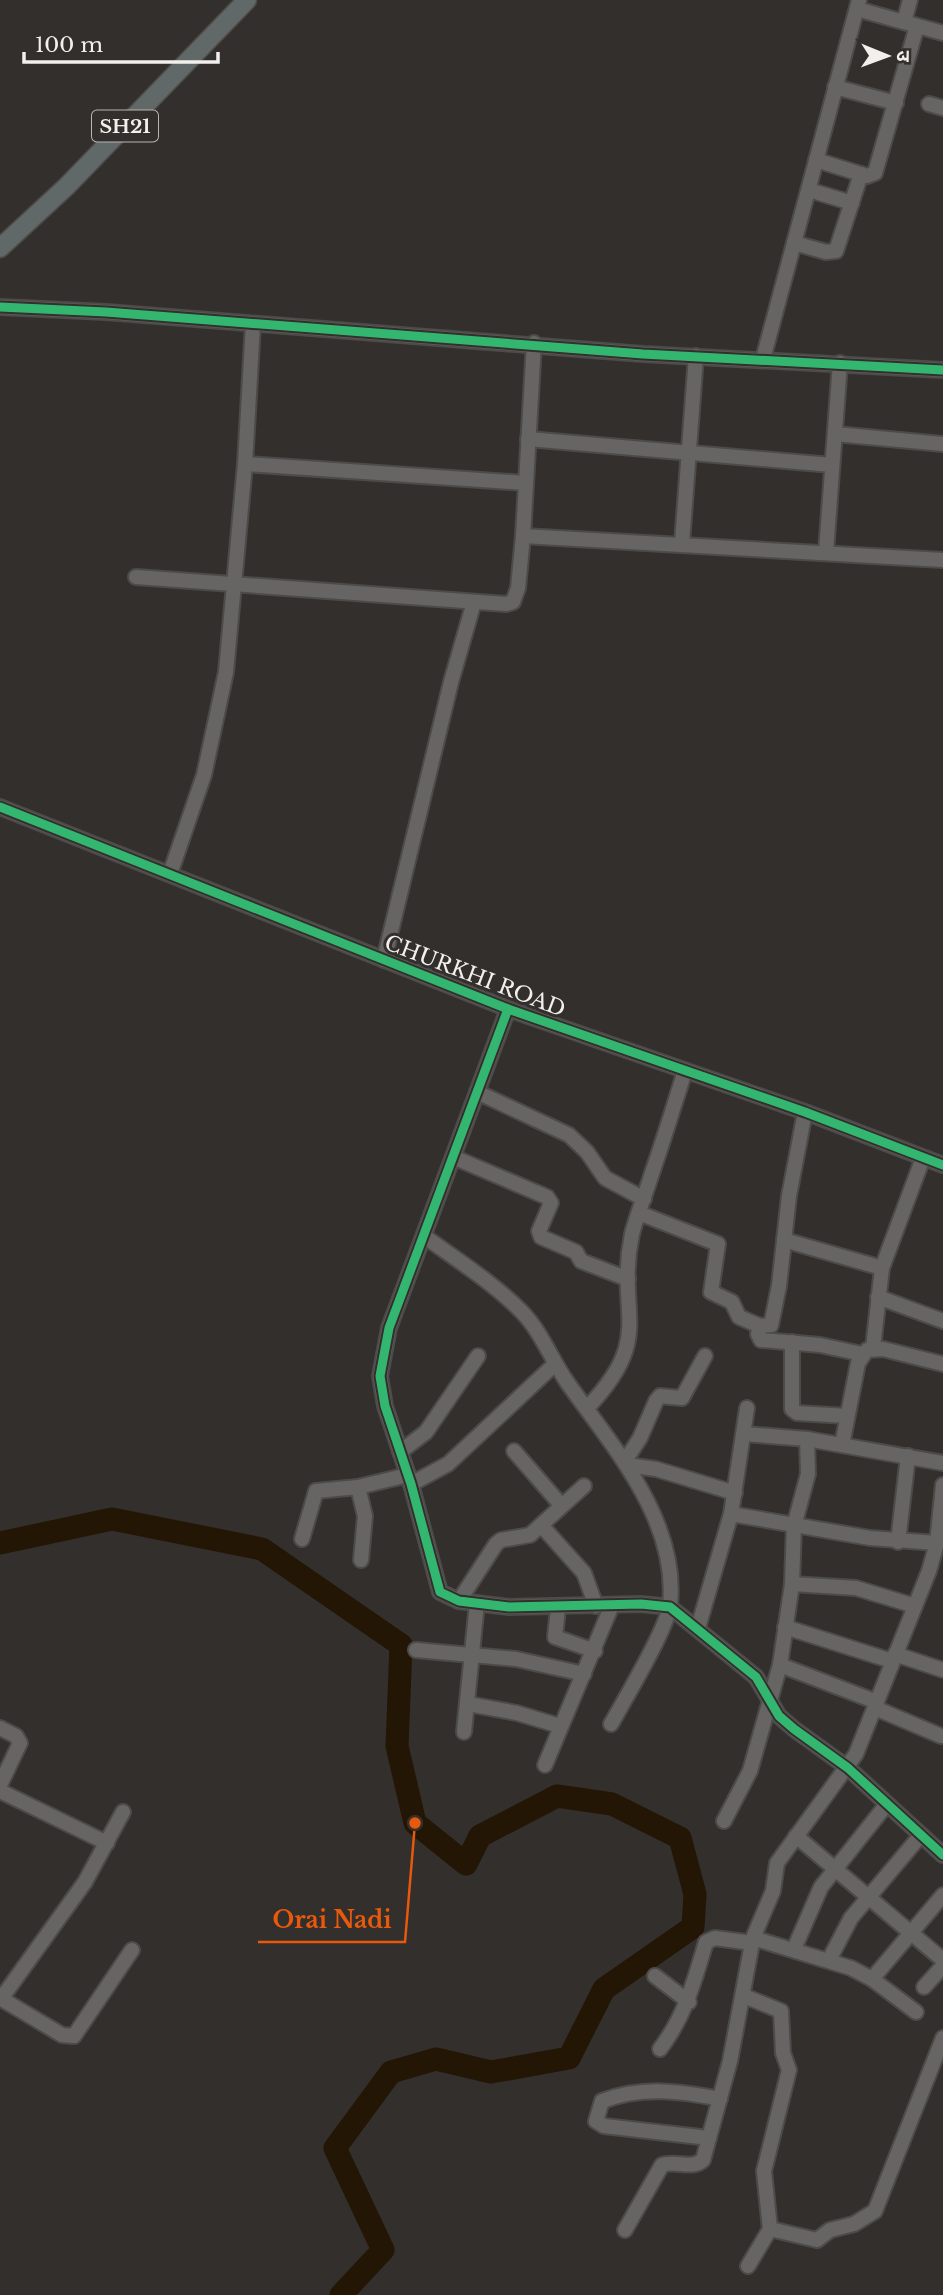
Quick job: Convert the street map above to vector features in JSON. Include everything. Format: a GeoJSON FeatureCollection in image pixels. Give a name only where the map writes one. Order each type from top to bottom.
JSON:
{"type":"FeatureCollection","features":[{"type":"Feature","properties":{"kind":"main road","name":"SH21"},"geometry":{"type":"LineString","coordinates":[[0,248],[67,186],[240,2]]}},
{"type":"Feature","properties":{"kind":"street"},"geometry":{"type":"LineString","coordinates":[[816,160],[872,176],[877,170],[896,103],[911,24],[910,0]]}},
{"type":"Feature","properties":{"kind":"street"},"geometry":{"type":"LineString","coordinates":[[764,359],[858,5],[943,33]]}},
{"type":"Feature","properties":{"kind":"street"},"geometry":{"type":"LineString","coordinates":[[835,87],[896,103]]}},
{"type":"Feature","properties":{"kind":"street"},"geometry":{"type":"LineString","coordinates":[[794,243],[827,252],[836,251],[861,174]]}},
{"type":"Feature","properties":{"kind":"street"},"geometry":{"type":"LineString","coordinates":[[809,191],[852,202]]}},
{"type":"Feature","properties":{"kind":"street"},"geometry":{"type":"LineString","coordinates":[[0,307],[106,312],[696,356],[943,370]]}},
{"type":"Feature","properties":{"kind":"street"},"geometry":{"type":"LineString","coordinates":[[170,874],[204,775],[226,672],[245,464],[253,324]]}},
{"type":"Feature","properties":{"kind":"street"},"geometry":{"type":"LineString","coordinates":[[135,577],[474,602],[513,602],[518,588],[523,536],[534,343]]}},
{"type":"Feature","properties":{"kind":"street"},"geometry":{"type":"LineString","coordinates":[[682,543],[696,356]]}},
{"type":"Feature","properties":{"kind":"street"},"geometry":{"type":"LineString","coordinates":[[826,552],[840,363]]}},
{"type":"Feature","properties":{"kind":"street"},"geometry":{"type":"LineString","coordinates":[[835,434],[943,444]]}},
{"type":"Feature","properties":{"kind":"street"},"geometry":{"type":"LineString","coordinates":[[528,439],[832,465]]}},
{"type":"Feature","properties":{"kind":"street"},"geometry":{"type":"LineString","coordinates":[[245,464],[526,483]]}},
{"type":"Feature","properties":{"kind":"street"},"geometry":{"type":"LineString","coordinates":[[523,536],[943,560]]}},
{"type":"Feature","properties":{"kind":"street"},"geometry":{"type":"LineString","coordinates":[[384,960],[451,682],[474,602]]}},
{"type":"Feature","properties":{"kind":"street","name":"CHURKHI ROAD"},"geometry":{"type":"LineString","coordinates":[[0,807],[508,1010],[805,1112],[943,1165]]}},
{"type":"Feature","properties":{"kind":"street"},"geometry":{"type":"LineString","coordinates":[[508,1010],[389,1328],[382,1356],[380,1376],[385,1406],[410,1479],[436,1584],[447,1597],[477,1603],[558,1608],[612,1605],[670,1607],[755,1677],[770,1702],[794,1729],[848,1768],[943,1855]]}},
{"type":"Feature","properties":{"kind":"street"},"geometry":{"type":"LineString","coordinates":[[587,1408],[606,1389],[628,1348],[631,1331],[628,1279],[632,1234],[685,1071]]}},
{"type":"Feature","properties":{"kind":"street"},"geometry":{"type":"LineString","coordinates":[[477,1092],[569,1135],[587,1152],[605,1178],[641,1206],[718,1244],[711,1292],[732,1302],[735,1314],[766,1327],[773,1322],[805,1112]]}},
{"type":"Feature","properties":{"kind":"street"},"geometry":{"type":"LineString","coordinates":[[453,1157],[547,1196],[551,1203],[539,1231],[541,1237],[576,1252],[581,1261],[628,1279]]}},
{"type":"Feature","properties":{"kind":"street"},"geometry":{"type":"LineString","coordinates":[[842,1445],[847,1416],[868,1351],[882,1268],[923,1158]]}},
{"type":"Feature","properties":{"kind":"street"},"geometry":{"type":"LineString","coordinates":[[424,1236],[498,1290],[523,1313],[555,1364],[626,1463],[668,1558],[670,1607],[611,1724]]}},
{"type":"Feature","properties":{"kind":"street"},"geometry":{"type":"LineString","coordinates":[[784,1240],[882,1268]]}},
{"type":"Feature","properties":{"kind":"street"},"geometry":{"type":"LineString","coordinates":[[877,1297],[943,1321]]}},
{"type":"Feature","properties":{"kind":"street"},"geometry":{"type":"LineString","coordinates":[[760,1326],[758,1334],[761,1340],[868,1351],[943,1364]]}},
{"type":"Feature","properties":{"kind":"street"},"geometry":{"type":"LineString","coordinates":[[724,1821],[747,1779],[780,1665],[792,1584],[794,1526],[806,1491],[802,1439],[797,1413],[791,1406],[792,1342]]}},
{"type":"Feature","properties":{"kind":"street"},"geometry":{"type":"LineString","coordinates":[[400,1452],[426,1432],[478,1356]]}},
{"type":"Feature","properties":{"kind":"street"},"geometry":{"type":"LineString","coordinates":[[626,1463],[656,1401],[660,1396],[682,1398],[705,1356]]}},
{"type":"Feature","properties":{"kind":"street"},"geometry":{"type":"LineString","coordinates":[[302,1539],[316,1491],[410,1479],[448,1464],[555,1364]]}},
{"type":"Feature","properties":{"kind":"street"},"geometry":{"type":"LineString","coordinates":[[698,1628],[732,1514],[747,1408]]}},
{"type":"Feature","properties":{"kind":"street"},"geometry":{"type":"LineString","coordinates":[[797,1413],[847,1416]]}},
{"type":"Feature","properties":{"kind":"street"},"geometry":{"type":"LineString","coordinates":[[745,1434],[842,1445],[943,1464]]}},
{"type":"Feature","properties":{"kind":"street"},"geometry":{"type":"LineString","coordinates":[[514,1451],[561,1505]]}},
{"type":"Feature","properties":{"kind":"street"},"geometry":{"type":"LineString","coordinates":[[898,1542],[908,1456]]}},
{"type":"Feature","properties":{"kind":"street"},"geometry":{"type":"LineString","coordinates":[[626,1463],[656,1469],[735,1493]]}},
{"type":"Feature","properties":{"kind":"street"},"geometry":{"type":"LineString","coordinates":[[625,2230],[662,2165],[699,2164],[720,2099],[744,1996],[753,1940],[773,1891],[777,1863],[848,1768],[876,1705],[939,1538],[943,1485]]}},
{"type":"Feature","properties":{"kind":"street"},"geometry":{"type":"LineString","coordinates":[[459,1601],[496,1544],[507,1539],[522,1539],[584,1486]]}},
{"type":"Feature","properties":{"kind":"street"},"geometry":{"type":"LineString","coordinates":[[358,1487],[366,1532],[361,1560]]}},
{"type":"Feature","properties":{"kind":"street"},"geometry":{"type":"LineString","coordinates":[[732,1514],[898,1542],[939,1538]]}},
{"type":"Feature","properties":{"kind":"street"},"geometry":{"type":"LineString","coordinates":[[541,1525],[584,1573],[596,1606]]}},
{"type":"Feature","properties":{"kind":"street"},"geometry":{"type":"LineString","coordinates":[[792,1584],[856,1588],[915,1606]]}},
{"type":"Feature","properties":{"kind":"street"},"geometry":{"type":"LineString","coordinates":[[464,1732],[477,1603]]}},
{"type":"Feature","properties":{"kind":"street"},"geometry":{"type":"LineString","coordinates":[[545,1765],[612,1605]]}},
{"type":"Feature","properties":{"kind":"street"},"geometry":{"type":"LineString","coordinates":[[558,1608],[555,1637],[595,1650]]}},
{"type":"Feature","properties":{"kind":"street"},"geometry":{"type":"LineString","coordinates":[[785,1627],[943,1670]]}},
{"type":"Feature","properties":{"kind":"street"},"geometry":{"type":"LineString","coordinates":[[416,1650],[473,1653],[538,1663],[584,1674]]}},
{"type":"Feature","properties":{"kind":"street"},"geometry":{"type":"LineString","coordinates":[[780,1665],[941,1735]]}},
{"type":"Feature","properties":{"kind":"street"},"geometry":{"type":"LineString","coordinates":[[468,1704],[517,1713],[560,1726]]}},
{"type":"Feature","properties":{"kind":"street"},"geometry":{"type":"LineString","coordinates":[[0,1728],[16,1736],[20,1743],[0,1785]]}},
{"type":"Feature","properties":{"kind":"street"},"geometry":{"type":"LineString","coordinates":[[0,1791],[107,1843]]}},
{"type":"Feature","properties":{"kind":"street"},"geometry":{"type":"LineString","coordinates":[[794,1949],[813,1903],[887,1804]]}},
{"type":"Feature","properties":{"kind":"street"},"geometry":{"type":"LineString","coordinates":[[123,1812],[85,1882],[0,1999],[62,2035],[74,2036],[132,1950]]}},
{"type":"Feature","properties":{"kind":"street"},"geometry":{"type":"LineString","coordinates":[[828,1959],[841,1932],[867,1897],[921,1835]]}},
{"type":"Feature","properties":{"kind":"street"},"geometry":{"type":"LineString","coordinates":[[796,1836],[943,1960]]}},
{"type":"Feature","properties":{"kind":"street"},"geometry":{"type":"LineString","coordinates":[[872,1979],[943,1895]]}},
{"type":"Feature","properties":{"kind":"street"},"geometry":{"type":"LineString","coordinates":[[660,2049],[673,2032],[688,2002],[706,1942],[710,1938],[753,1940],[828,1959],[872,1979],[916,2012]]}},
{"type":"Feature","properties":{"kind":"street"},"geometry":{"type":"LineString","coordinates":[[925,1987],[943,1966]]}},
{"type":"Feature","properties":{"kind":"street"},"geometry":{"type":"LineString","coordinates":[[655,1976],[688,2002]]}},
{"type":"Feature","properties":{"kind":"street"},"geometry":{"type":"LineString","coordinates":[[744,1996],[777,2008],[784,2017],[783,2053],[788,2080],[768,2147],[764,2171],[770,2229],[748,2266]]}},
{"type":"Feature","properties":{"kind":"street"},"geometry":{"type":"LineString","coordinates":[[770,2229],[817,2240],[830,2231],[854,2224],[875,2211],[943,2038]]}},
{"type":"Feature","properties":{"kind":"street"},"geometry":{"type":"LineString","coordinates":[[709,2138],[604,2126],[596,2121],[596,2116],[602,2101],[652,2091],[678,2091],[720,2099]]}},
{"type":"Feature","properties":{"kind":"waterway"},"geometry":{"type":"LineString","coordinates":[[0,1543],[112,1519],[262,1549],[401,1645],[397,1746],[415,1823],[466,1864],[480,1836],[557,1796],[612,1804],[680,1838],[695,1894],[693,1927],[604,1989],[569,2058],[491,2072],[436,2059],[391,2072],[335,2148],[383,2250],[341,2295]]}},
{"type":"Feature","properties":{"kind":"cycle path"},"geometry":{"type":"LineString","coordinates":[[0,307],[106,312],[643,354],[943,370]]}},
{"type":"Feature","properties":{"kind":"cycle path"},"geometry":{"type":"LineString","coordinates":[[0,807],[508,1009],[805,1112],[943,1165]]}},
{"type":"Feature","properties":{"kind":"cycle path"},"geometry":{"type":"LineString","coordinates":[[508,1009],[389,1328],[380,1376],[385,1406],[411,1484],[440,1592],[459,1601],[509,1607],[641,1604],[670,1607],[756,1677],[779,1716],[848,1768],[943,1855]]}},
{"type":"Feature","properties":{"kind":"place","name":"Orai Nadi"},"geometry":{"type":"Point","coordinates":[415,1823]}}]}
